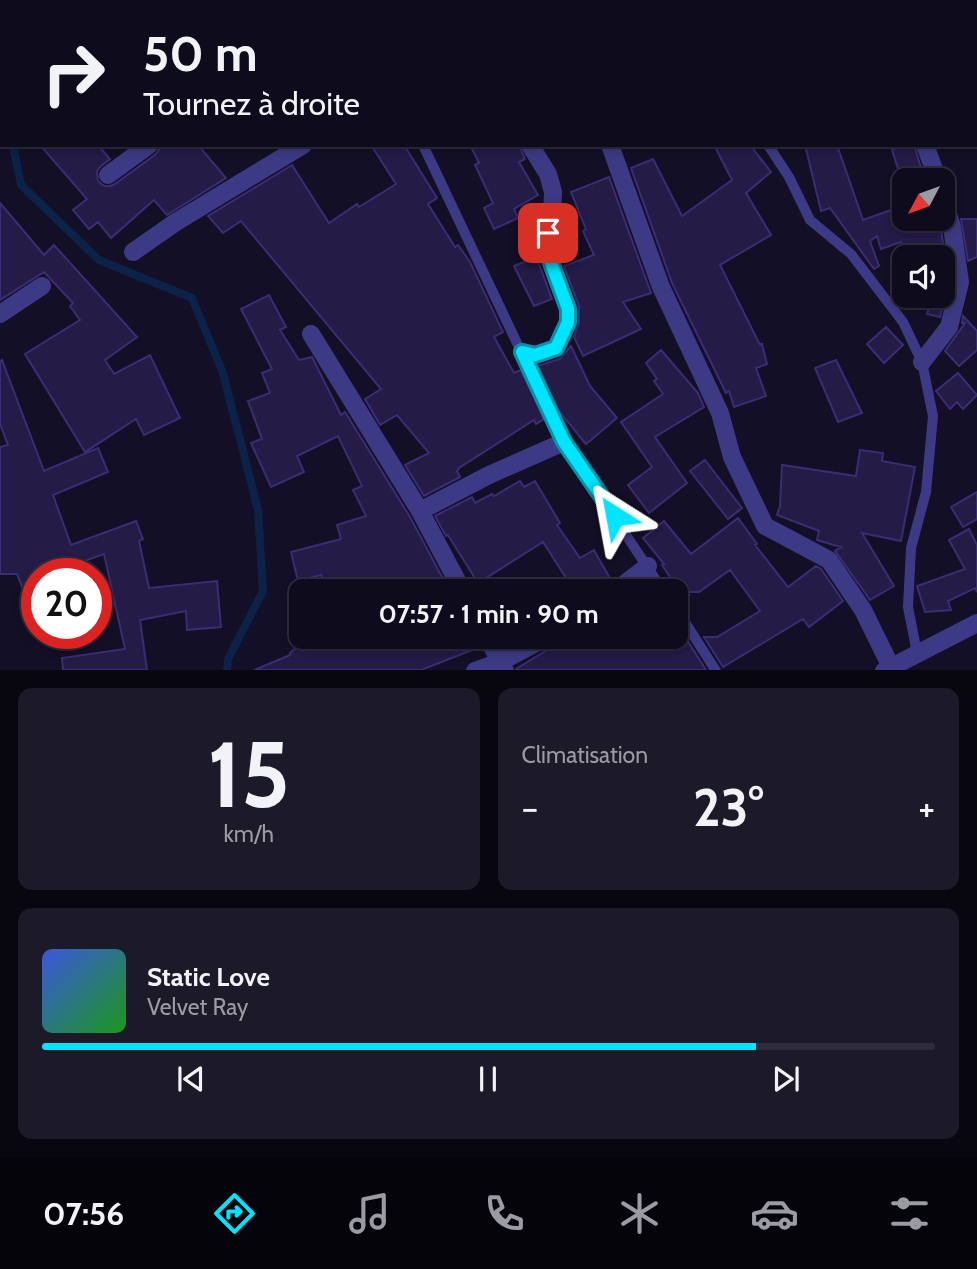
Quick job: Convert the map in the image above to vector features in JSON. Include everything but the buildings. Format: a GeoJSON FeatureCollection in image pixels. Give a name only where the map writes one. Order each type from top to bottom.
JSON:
{"type":"FeatureCollection","features":[{"type":"Feature","properties":{"kind":"street"},"geometry":{"type":"LineString","coordinates":[[108,175],[146,147]]}},
{"type":"Feature","properties":{"kind":"street"},"geometry":{"type":"LineString","coordinates":[[133,252],[176,222],[300,147]]}},
{"type":"Feature","properties":{"kind":"street"},"geometry":{"type":"LineString","coordinates":[[522,352],[535,355],[556,348],[568,322],[568,309],[550,260],[548,233],[553,192],[548,174],[531,147]]}},
{"type":"Feature","properties":{"kind":"street"},"geometry":{"type":"LineString","coordinates":[[611,147],[661,287],[720,413],[732,457],[765,526],[829,560],[863,610],[889,669],[977,623]]}},
{"type":"Feature","properties":{"kind":"street"},"geometry":{"type":"LineString","coordinates":[[926,147],[934,168]]}},
{"type":"Feature","properties":{"kind":"street"},"geometry":{"type":"LineString","coordinates":[[922,362],[949,327],[960,282],[953,231]]}},
{"type":"Feature","properties":{"kind":"street"},"geometry":{"type":"LineString","coordinates":[[0,314],[42,286]]}},
{"type":"Feature","properties":{"kind":"street"},"geometry":{"type":"LineString","coordinates":[[311,334],[420,511],[456,579]]}},
{"type":"Feature","properties":{"kind":"street"},"geometry":{"type":"LineString","coordinates":[[420,511],[489,475],[564,442]]}},
{"type":"Feature","properties":{"kind":"street"},"geometry":{"type":"LineString","coordinates":[[631,579],[648,566]]}},
{"type":"Feature","properties":{"kind":"street"},"geometry":{"type":"LineString","coordinates":[[494,649],[503,666]]}},
{"type":"Feature","properties":{"kind":"street"},"geometry":{"type":"LineString","coordinates":[[475,670],[503,666],[529,649]]}},
{"type":"Feature","properties":{"kind":"lane"},"geometry":{"type":"LineString","coordinates":[[424,147],[564,442],[656,579]]}},
{"type":"Feature","properties":{"kind":"lane"},"geometry":{"type":"LineString","coordinates":[[769,147],[789,177],[810,220],[851,254],[903,322],[922,362],[933,416],[926,492],[911,548],[908,607],[917,653]]}},
{"type":"Feature","properties":{"kind":"lane"},"geometry":{"type":"LineString","coordinates":[[688,627],[716,670]]}},
{"type":"Feature","properties":{"kind":"waterway"},"geometry":{"type":"LineString","coordinates":[[13,147],[21,185],[99,260],[192,298],[223,373],[258,510],[263,591],[228,659],[227,670]]}},
{"type":"Feature","properties":{"kind":"route"},"geometry":{"type":"LineString","coordinates":[[548,233],[550,260],[568,309],[568,322],[556,348],[535,355],[522,352],[564,442],[615,516]]}}]}
